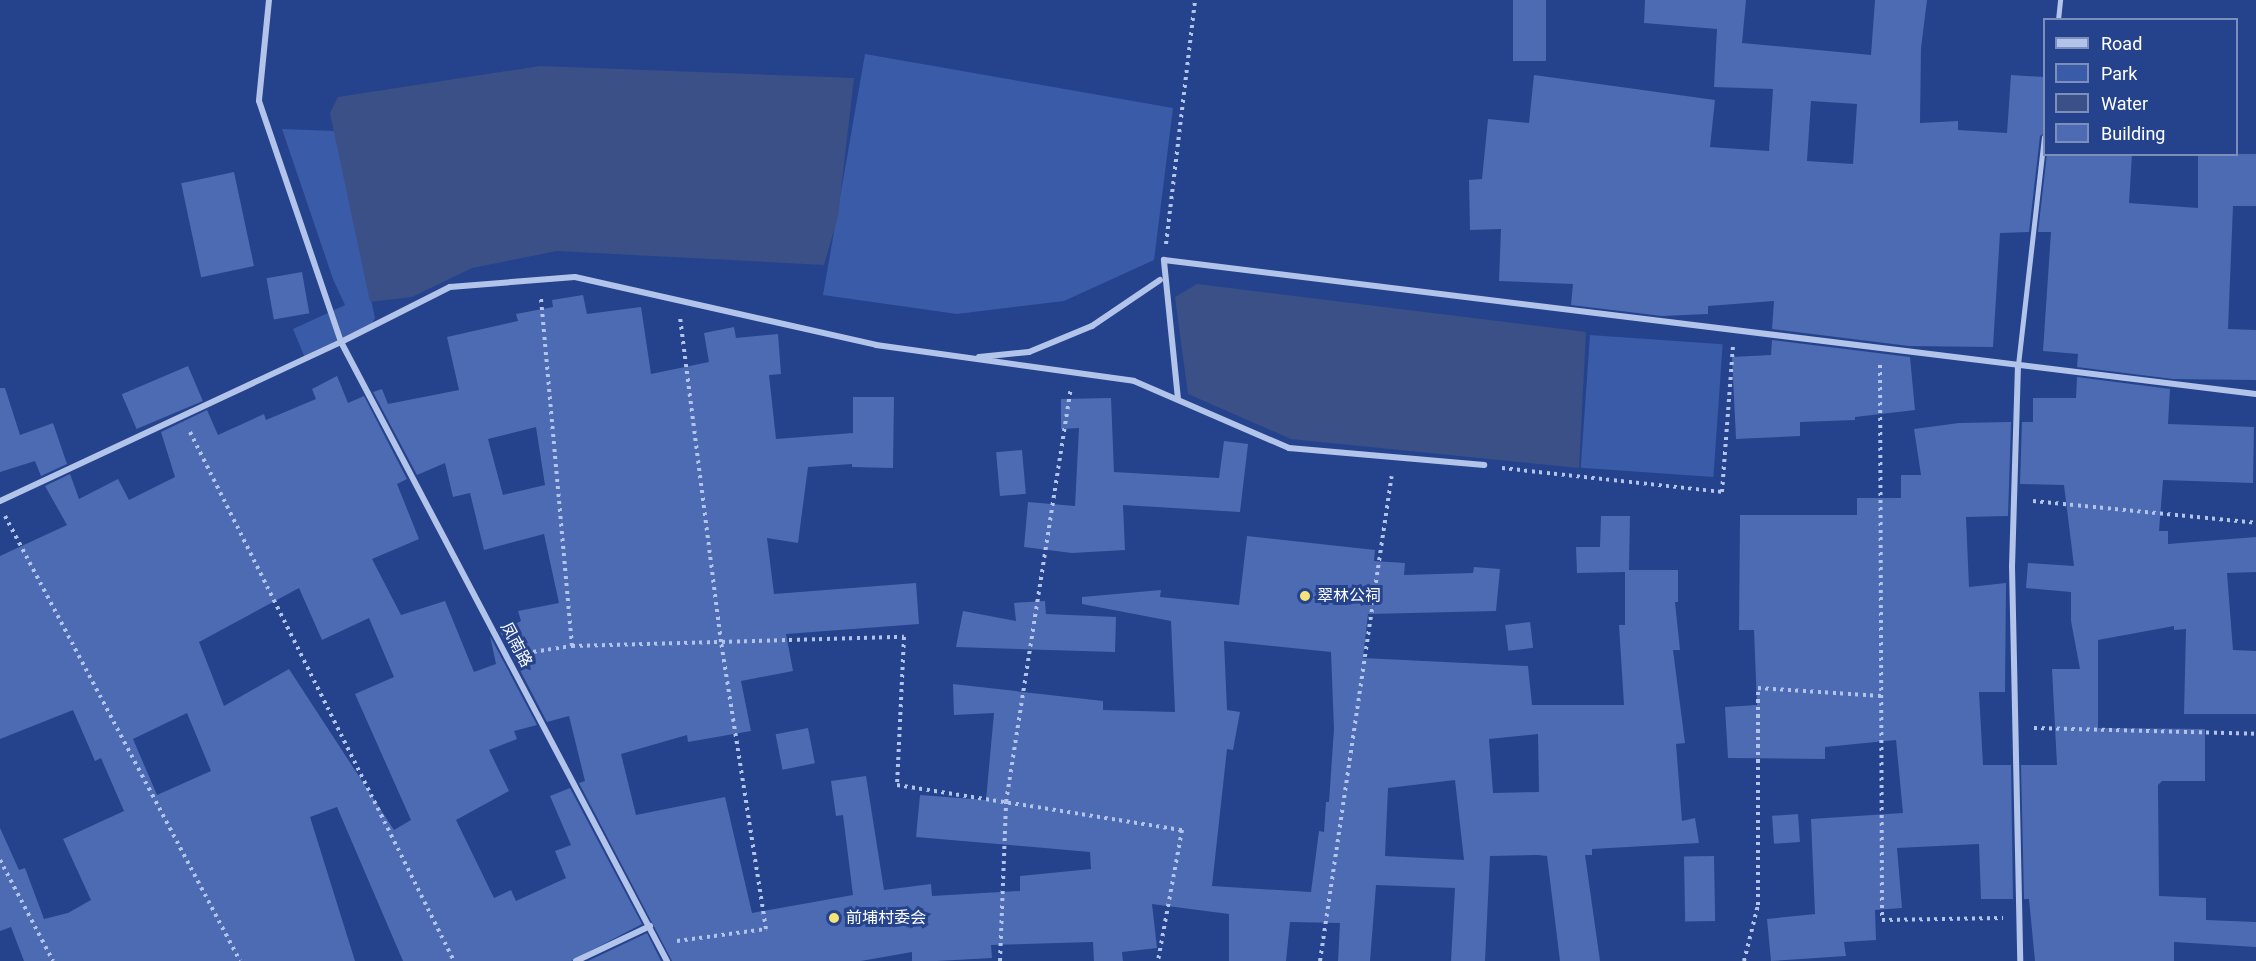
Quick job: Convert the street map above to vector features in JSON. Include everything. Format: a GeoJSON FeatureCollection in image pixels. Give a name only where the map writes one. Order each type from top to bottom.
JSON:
{"type":"FeatureCollection","features":[{"type":"Feature","properties":{"kind":"street","name":"凤南路"},"geometry":{"type":"LineString","coordinates":[[269,0],[259,101],[341,342],[667,961]]}},
{"type":"Feature","properties":{"kind":"street"},"geometry":{"type":"LineString","coordinates":[[1178,399],[1164,260],[2256,394]]}},
{"type":"Feature","properties":{"kind":"street"},"geometry":{"type":"LineString","coordinates":[[0,501],[341,342],[450,287],[575,277],[876,345],[1134,381],[1289,448],[1484,465]]}},
{"type":"Feature","properties":{"kind":"street"},"geometry":{"type":"LineString","coordinates":[[970,358],[1029,352],[1092,326],[1160,280]]}},
{"type":"Feature","properties":{"kind":"street"},"geometry":{"type":"LineString","coordinates":[[2018,364],[2014,499],[2015,727],[2020,961]]}},
{"type":"Feature","properties":{"kind":"street"},"geometry":{"type":"LineString","coordinates":[[576,961],[650,926]]}},
{"type":"Feature","properties":{"kind":"lane"},"geometry":{"type":"LineString","coordinates":[[2058,18],[2060,0]]}},
{"type":"Feature","properties":{"kind":"lane"},"geometry":{"type":"LineString","coordinates":[[2018,364],[2043,146]]}},
{"type":"Feature","properties":{"kind":"path"},"geometry":{"type":"LineString","coordinates":[[1164,260],[1195,0]]}},
{"type":"Feature","properties":{"kind":"path"},"geometry":{"type":"LineString","coordinates":[[540,280],[572,646]]}},
{"type":"Feature","properties":{"kind":"path"},"geometry":{"type":"LineString","coordinates":[[659,943],[766,929],[721,642],[678,301]]}},
{"type":"Feature","properties":{"kind":"path"},"geometry":{"type":"LineString","coordinates":[[1484,465],[1722,492],[1734,330]]}},
{"type":"Feature","properties":{"kind":"path"},"geometry":{"type":"LineString","coordinates":[[1880,348],[1882,920],[2019,918]]}},
{"type":"Feature","properties":{"kind":"path"},"geometry":{"type":"LineString","coordinates":[[1000,961],[1006,802],[1073,372]]}},
{"type":"Feature","properties":{"kind":"path"},"geometry":{"type":"LineString","coordinates":[[182,415],[454,961]]}},
{"type":"Feature","properties":{"kind":"path"},"geometry":{"type":"LineString","coordinates":[[1320,961],[1395,458]]}},
{"type":"Feature","properties":{"kind":"path"},"geometry":{"type":"LineString","coordinates":[[2014,499],[2256,523]]}},
{"type":"Feature","properties":{"kind":"path"},"geometry":{"type":"LineString","coordinates":[[0,506],[240,961]]}},
{"type":"Feature","properties":{"kind":"path"},"geometry":{"type":"LineString","coordinates":[[507,656],[572,646],[904,637],[897,785],[1182,830],[1158,961]]}},
{"type":"Feature","properties":{"kind":"path"},"geometry":{"type":"LineString","coordinates":[[1744,961],[1758,905],[1758,688],[1881,696]]}},
{"type":"Feature","properties":{"kind":"path"},"geometry":{"type":"LineString","coordinates":[[2015,727],[2256,734]]}},
{"type":"Feature","properties":{"kind":"path"},"geometry":{"type":"LineString","coordinates":[[0,860],[53,961]]}},
{"type":"Feature","properties":{"kind":"green space"},"geometry":{"type":"Polygon","coordinates":[[[865,54],[1173,108],[1154,260],[1064,301],[957,314],[823,295],[865,54]]]}},
{"type":"Feature","properties":{"kind":"green space"},"geometry":{"type":"Polygon","coordinates":[[[282,129],[335,131],[375,318],[371,326],[305,358],[293,329],[345,305],[333,279],[282,129]]]}},
{"type":"Feature","properties":{"kind":"green space"},"geometry":{"type":"Polygon","coordinates":[[[1590,335],[1723,344],[1713,477],[1581,468],[1590,335]]]}},
{"type":"Feature","properties":{"kind":"water"},"geometry":{"type":"Polygon","coordinates":[[[540,66],[854,78],[838,216],[824,265],[557,251],[472,268],[412,297],[370,302],[330,113],[338,97],[540,66]]]}},
{"type":"Feature","properties":{"kind":"water"},"geometry":{"type":"Polygon","coordinates":[[[1197,284],[1586,332],[1579,468],[1291,439],[1188,394],[1175,297],[1197,284]]]}},
{"type":"Feature","properties":{"kind":"building"},"geometry":{"type":"Polygon","coordinates":[[[1513,0],[1546,0],[1546,61],[1513,61],[1513,0]]]}},
{"type":"Feature","properties":{"kind":"building"},"geometry":{"type":"Polygon","coordinates":[[[1645,0],[1746,0],[1742,43],[1871,55],[1875,0],[1927,0],[1921,48],[1920,123],[1958,121],[1958,130],[2007,133],[2011,75],[2043,77],[2043,134],[2040,136],[2029,232],[2000,233],[1993,347],[1909,346],[1772,329],[1774,301],[1708,306],[1708,314],[1662,316],[1571,305],[1573,284],[1499,281],[1501,229],[1470,230],[1469,180],[1482,179],[1488,119],[1529,123],[1534,75],[1715,100],[1710,147],[1769,151],[1773,89],[1714,87],[1717,29],[1644,23],[1645,0]],[[1811,101],[1807,161],[1853,164],[1857,104],[1811,101]]]}},
{"type":"Feature","properties":{"kind":"building"},"geometry":{"type":"Polygon","coordinates":[[[2256,154],[2256,206],[2233,206],[2228,329],[2256,330],[2256,380],[2173,379],[2077,367],[2078,354],[2043,351],[2051,232],[2038,232],[2047,156],[2132,156],[2129,203],[2198,208],[2198,156],[2256,154]]]}},
{"type":"Feature","properties":{"kind":"building"},"geometry":{"type":"Polygon","coordinates":[[[234,172],[254,266],[201,277],[181,183],[234,172]]]}},
{"type":"Feature","properties":{"kind":"building"},"geometry":{"type":"Polygon","coordinates":[[[302,272],[309,313],[274,320],[267,278],[302,272]]]}},
{"type":"Feature","properties":{"kind":"building"},"geometry":{"type":"Polygon","coordinates":[[[583,295],[587,314],[641,307],[651,374],[709,362],[704,333],[734,327],[736,338],[778,334],[781,374],[769,375],[776,439],[853,433],[853,397],[894,397],[893,468],[852,467],[852,464],[808,467],[798,543],[767,538],[774,594],[916,583],[919,624],[786,634],[793,671],[741,681],[751,731],[688,742],[687,735],[621,754],[636,815],[725,797],[752,913],[853,895],[843,815],[836,816],[831,781],[866,776],[884,890],[931,884],[932,896],[1020,891],[1020,876],[1091,869],[1090,852],[916,837],[920,795],[986,800],[994,713],[954,715],[953,684],[1103,701],[1103,710],[1175,712],[1171,621],[1082,604],[1082,597],[1161,590],[1160,597],[1239,605],[1247,536],[1375,550],[1374,561],[1405,563],[1404,575],[1473,573],[1474,567],[1500,569],[1496,611],[1368,614],[1363,658],[1528,666],[1532,705],[1624,705],[1619,625],[1625,625],[1625,572],[1577,573],[1576,547],[1600,547],[1601,516],[1630,516],[1629,570],[1678,570],[1678,602],[1675,602],[1680,650],[1673,650],[1685,743],[1676,744],[1682,821],[1695,818],[1699,843],[1592,849],[1592,855],[1585,855],[1600,961],[1560,961],[1547,856],[1538,855],[1490,856],[1485,961],[1451,961],[1455,888],[1376,885],[1370,961],[1338,961],[1340,923],[1290,922],[1286,961],[1229,961],[1229,914],[1152,904],[1157,948],[1122,952],[1123,961],[1094,961],[1093,942],[991,945],[992,958],[937,961],[912,961],[912,952],[861,961],[672,961],[579,783],[585,781],[569,716],[547,722],[500,632],[521,621],[518,611],[559,603],[544,534],[484,550],[470,493],[453,497],[445,463],[417,475],[373,392],[382,389],[388,404],[459,390],[447,337],[518,321],[516,314],[553,307],[552,300],[583,295]],[[536,427],[488,439],[503,495],[545,485],[536,427]],[[1224,641],[1227,710],[1240,712],[1233,750],[1227,749],[1212,886],[1311,892],[1319,831],[1324,832],[1326,802],[1329,802],[1334,729],[1331,652],[1224,641]],[[1538,734],[1489,739],[1493,793],[1539,792],[1538,734]],[[1455,780],[1388,788],[1385,856],[1464,860],[1455,780]]]}},
{"type":"Feature","properties":{"kind":"building"},"geometry":{"type":"Polygon","coordinates":[[[1772,340],[1910,357],[1915,410],[1855,417],[1855,420],[1800,422],[1800,436],[1736,439],[1732,357],[1771,355],[1772,340]]]}},
{"type":"Feature","properties":{"kind":"building"},"geometry":{"type":"Polygon","coordinates":[[[188,366],[203,401],[137,429],[122,394],[188,366]]]}},
{"type":"Feature","properties":{"kind":"building"},"geometry":{"type":"Polygon","coordinates":[[[337,376],[348,403],[364,396],[407,479],[397,484],[419,539],[372,559],[401,615],[445,601],[474,672],[496,664],[490,636],[537,725],[514,731],[517,739],[489,750],[509,791],[456,820],[494,898],[511,890],[516,901],[566,878],[555,851],[571,845],[550,796],[570,788],[642,924],[571,961],[403,961],[337,807],[310,817],[355,961],[24,961],[11,927],[0,931],[0,828],[19,870],[25,868],[44,919],[68,913],[91,900],[63,839],[124,811],[101,758],[95,761],[73,710],[0,739],[0,556],[67,525],[45,486],[70,474],[79,499],[118,479],[129,500],[175,477],[161,432],[207,410],[218,435],[264,414],[266,420],[316,399],[312,389],[337,376]],[[299,588],[199,642],[224,706],[289,669],[394,830],[411,820],[355,694],[394,677],[369,618],[322,640],[299,588]],[[187,713],[133,739],[157,795],[211,771],[187,713]]]}},
{"type":"Feature","properties":{"kind":"building"},"geometry":{"type":"Polygon","coordinates":[[[2077,377],[2170,389],[2168,424],[2254,427],[2253,483],[2163,480],[2159,531],[2168,531],[2168,544],[2256,537],[2256,572],[2227,573],[2233,650],[2256,651],[2256,714],[2184,714],[2186,629],[2174,630],[2174,626],[2098,640],[2098,728],[2205,729],[2205,781],[2162,781],[2158,785],[2159,896],[2206,898],[2206,920],[2256,922],[2256,947],[2174,942],[2174,961],[2035,961],[2029,899],[2024,899],[2021,765],[2057,765],[2052,669],[2080,669],[2071,621],[2071,592],[2026,588],[2028,563],[2074,566],[2064,485],[2020,484],[2022,422],[2033,422],[2033,398],[2076,398],[2077,377]]]}},
{"type":"Feature","properties":{"kind":"building"},"geometry":{"type":"Polygon","coordinates":[[[0,388],[5,388],[20,435],[53,423],[67,464],[41,476],[35,461],[0,472],[0,388]]]}},
{"type":"Feature","properties":{"kind":"building"},"geometry":{"type":"Polygon","coordinates":[[[1111,398],[1114,472],[1219,478],[1224,441],[1248,444],[1240,512],[1123,505],[1125,550],[1072,553],[1024,547],[1028,502],[1075,506],[1079,428],[1061,429],[1061,399],[1111,398]]]}},
{"type":"Feature","properties":{"kind":"building"},"geometry":{"type":"Polygon","coordinates":[[[2011,422],[2008,516],[1966,517],[1969,587],[2006,583],[2005,692],[1979,692],[1983,765],[2011,765],[2013,899],[1981,899],[1979,844],[1897,848],[1902,908],[1875,910],[1876,940],[1844,942],[1846,956],[1771,961],[1767,919],[1815,914],[1811,819],[1903,813],[1896,740],[1825,747],[1825,759],[1728,758],[1725,707],[1757,705],[1754,630],[1739,630],[1740,515],[1857,515],[1857,498],[1901,498],[1901,475],[1921,475],[1914,429],[1959,423],[2011,422]]]}},
{"type":"Feature","properties":{"kind":"building"},"geometry":{"type":"Polygon","coordinates":[[[1022,450],[1026,494],[1000,496],[996,452],[1022,450]]]}},
{"type":"Feature","properties":{"kind":"building"},"geometry":{"type":"Polygon","coordinates":[[[1045,601],[1046,614],[1116,617],[1115,652],[956,647],[963,611],[1016,621],[1014,603],[1045,601]]]}},
{"type":"Feature","properties":{"kind":"building"},"geometry":{"type":"Polygon","coordinates":[[[1530,622],[1533,648],[1508,651],[1505,625],[1530,622]]]}},
{"type":"Feature","properties":{"kind":"building"},"geometry":{"type":"Polygon","coordinates":[[[808,728],[815,763],[782,770],[776,734],[808,728]]]}},
{"type":"Feature","properties":{"kind":"building"},"geometry":{"type":"Polygon","coordinates":[[[1798,814],[1800,842],[1774,844],[1772,816],[1798,814]]]}},
{"type":"Feature","properties":{"kind":"building"},"geometry":{"type":"Polygon","coordinates":[[[1714,856],[1715,921],[1685,922],[1684,857],[1714,856]]]}},
{"type":"Feature","properties":{"kind":"building"},"geometry":{"type":"Polygon","coordinates":[[[647,933],[661,961],[588,961],[647,933]]]}},
{"type":"Feature","properties":{"kind":"place","name":"翠林公祠"},"geometry":{"type":"Point","coordinates":[1305,596]}},
{"type":"Feature","properties":{"kind":"place","name":"前埔村委会"},"geometry":{"type":"Point","coordinates":[834,918]}}]}
